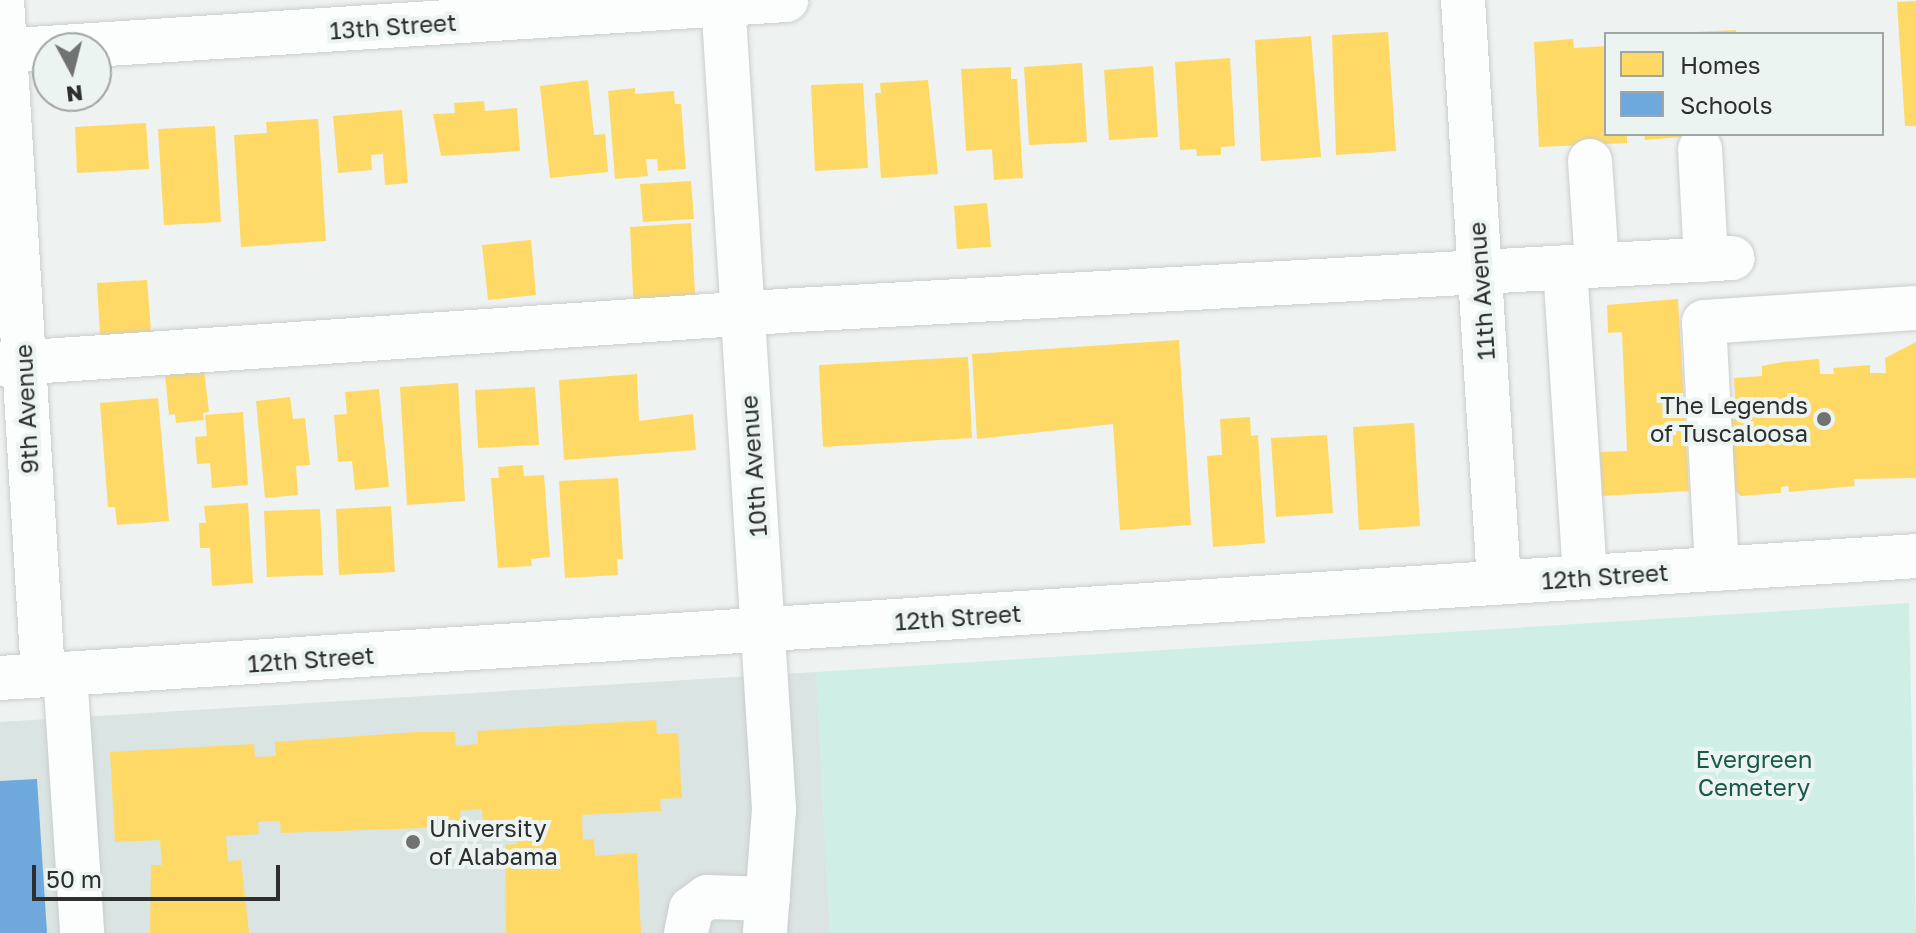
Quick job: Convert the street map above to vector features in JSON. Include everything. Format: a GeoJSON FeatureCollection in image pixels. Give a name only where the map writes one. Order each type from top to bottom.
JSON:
{"type":"FeatureCollection","features":[{"type":"Feature","properties":{"kind":"street","name":"9th Avenue"},"geometry":{"type":"LineString","coordinates":[[2,0],[12,363],[54,675],[82,933]]}},
{"type":"Feature","properties":{"kind":"street","name":"13th Street"},"geometry":{"type":"LineString","coordinates":[[2,50],[786,0]]}},
{"type":"Feature","properties":{"kind":"street","name":"11th Avenue"},"geometry":{"type":"LineString","coordinates":[[1463,0],[1499,582]]}},
{"type":"Feature","properties":{"kind":"street","name":"10th Avenue"},"geometry":{"type":"LineString","coordinates":[[723,2],[774,809],[766,916]]}},
{"type":"Feature","properties":{"kind":"street"},"geometry":{"type":"LineString","coordinates":[[12,363],[743,314],[1338,265],[1479,271],[1720,259],[1700,149]]}},
{"type":"Feature","properties":{"kind":"street"},"geometry":{"type":"LineString","coordinates":[[1585,577],[1581,266],[1590,161]]}},
{"type":"Feature","properties":{"kind":"street"},"geometry":{"type":"LineString","coordinates":[[1717,569],[1704,322],[1916,308]]}},
{"type":"Feature","properties":{"kind":"street","name":"12th Street"},"geometry":{"type":"LineString","coordinates":[[0,678],[1916,556]]}},
{"type":"Feature","properties":{"kind":"street"},"geometry":{"type":"LineString","coordinates":[[686,933],[691,909],[707,897],[766,916]]}},
{"type":"Feature","properties":{"kind":"shaded area","name":"University of Alabama"},"geometry":{"type":"Polygon","coordinates":[[[816,672],[830,933],[0,933],[0,722],[816,672]]]}},
{"type":"Feature","properties":{"kind":"green space","name":"Evergreen Cemetery"},"geometry":{"type":"Polygon","coordinates":[[[1909,603],[1916,933],[830,933],[816,672],[1909,603]]]}},
{"type":"Feature","properties":{"kind":"building: Homes"},"geometry":{"type":"Polygon","coordinates":[[[1916,1],[1916,126],[1905,126],[1897,2],[1916,1]]]}},
{"type":"Feature","properties":{"kind":"building: Homes"},"geometry":{"type":"Polygon","coordinates":[[[1736,30],[1736,32],[1695,32],[1736,30]]]}},
{"type":"Feature","properties":{"kind":"building: Homes"},"geometry":{"type":"Polygon","coordinates":[[[1388,32],[1396,151],[1336,155],[1332,35],[1388,32]]]}},
{"type":"Feature","properties":{"kind":"building: Homes"},"geometry":{"type":"Polygon","coordinates":[[[1311,36],[1321,157],[1261,161],[1255,40],[1311,36]]]}},
{"type":"Feature","properties":{"kind":"building: Homes"},"geometry":{"type":"Polygon","coordinates":[[[1573,39],[1574,48],[1604,46],[1604,136],[1627,136],[1627,143],[1539,147],[1534,42],[1573,39]]]}},
{"type":"Feature","properties":{"kind":"building: Homes"},"geometry":{"type":"Polygon","coordinates":[[[1230,58],[1235,146],[1221,147],[1221,155],[1197,156],[1196,149],[1180,150],[1175,62],[1230,58]]]}},
{"type":"Feature","properties":{"kind":"building: Homes"},"geometry":{"type":"Polygon","coordinates":[[[1082,63],[1087,142],[1029,145],[1024,67],[1082,63]]]}},
{"type":"Feature","properties":{"kind":"building: Homes"},"geometry":{"type":"Polygon","coordinates":[[[1153,66],[1158,137],[1109,140],[1104,70],[1153,66]]]}},
{"type":"Feature","properties":{"kind":"building: Homes"},"geometry":{"type":"Polygon","coordinates":[[[1011,67],[1011,79],[1017,79],[1023,178],[994,180],[992,149],[966,151],[961,69],[1011,67]]]}},
{"type":"Feature","properties":{"kind":"building: Homes"},"geometry":{"type":"Polygon","coordinates":[[[588,80],[594,135],[605,134],[608,172],[550,178],[540,86],[588,80]]]}},
{"type":"Feature","properties":{"kind":"building: Homes"},"geometry":{"type":"Polygon","coordinates":[[[928,80],[938,174],[881,178],[875,93],[881,93],[880,83],[928,80]]]}},
{"type":"Feature","properties":{"kind":"building: Homes"},"geometry":{"type":"Polygon","coordinates":[[[863,83],[868,168],[815,171],[811,85],[863,83]]]}},
{"type":"Feature","properties":{"kind":"building: Homes"},"geometry":{"type":"Polygon","coordinates":[[[635,88],[635,94],[674,91],[675,104],[681,104],[686,169],[658,171],[657,159],[646,159],[648,176],[615,179],[608,91],[635,88]]]}},
{"type":"Feature","properties":{"kind":"building: Homes"},"geometry":{"type":"Polygon","coordinates":[[[484,101],[485,111],[517,108],[520,151],[441,156],[433,114],[455,113],[454,103],[484,101]]]}},
{"type":"Feature","properties":{"kind":"building: Homes"},"geometry":{"type":"Polygon","coordinates":[[[402,110],[408,183],[385,185],[383,154],[371,155],[372,170],[338,173],[333,116],[402,110]]]}},
{"type":"Feature","properties":{"kind":"building: Homes"},"geometry":{"type":"Polygon","coordinates":[[[318,119],[326,241],[241,247],[234,135],[267,133],[266,122],[318,119]]]}},
{"type":"Feature","properties":{"kind":"building: Homes"},"geometry":{"type":"Polygon","coordinates":[[[146,123],[149,169],[77,173],[75,127],[146,123]]]}},
{"type":"Feature","properties":{"kind":"building: Homes"},"geometry":{"type":"Polygon","coordinates":[[[215,126],[221,222],[164,225],[158,129],[215,126]]]}},
{"type":"Feature","properties":{"kind":"building: Homes"},"geometry":{"type":"Polygon","coordinates":[[[1644,136],[1694,136],[1645,140],[1644,136]]]}},
{"type":"Feature","properties":{"kind":"building: Homes"},"geometry":{"type":"Polygon","coordinates":[[[691,181],[694,219],[643,222],[640,184],[691,181]]]}},
{"type":"Feature","properties":{"kind":"building: Homes"},"geometry":{"type":"Polygon","coordinates":[[[987,203],[991,247],[957,249],[954,206],[987,203]]]}},
{"type":"Feature","properties":{"kind":"building: Homes"},"geometry":{"type":"Polygon","coordinates":[[[691,223],[696,310],[634,314],[630,227],[691,223]]]}},
{"type":"Feature","properties":{"kind":"building: Homes"},"geometry":{"type":"Polygon","coordinates":[[[531,240],[536,295],[488,300],[482,245],[531,240]]]}},
{"type":"Feature","properties":{"kind":"building: Homes"},"geometry":{"type":"Polygon","coordinates":[[[147,280],[151,332],[100,335],[97,283],[147,280]]]}},
{"type":"Feature","properties":{"kind":"building: Homes"},"geometry":{"type":"Polygon","coordinates":[[[1678,299],[1689,491],[1602,496],[1600,452],[1627,451],[1622,332],[1608,333],[1607,305],[1678,299]]]}},
{"type":"Feature","properties":{"kind":"building: Homes"},"geometry":{"type":"Polygon","coordinates":[[[1179,340],[1191,525],[1120,530],[1113,424],[977,439],[972,354],[1179,340]]]}},
{"type":"Feature","properties":{"kind":"building: Homes","name":"The Legends of Tuscaloosa"},"geometry":{"type":"Polygon","coordinates":[[[1916,342],[1916,478],[1854,479],[1855,486],[1789,492],[1788,486],[1781,487],[1781,493],[1741,496],[1731,487],[1727,420],[1736,419],[1734,378],[1762,376],[1762,366],[1819,359],[1820,374],[1834,374],[1833,368],[1870,365],[1870,373],[1886,373],[1885,358],[1916,342]]]}},
{"type":"Feature","properties":{"kind":"building: Homes"},"geometry":{"type":"Polygon","coordinates":[[[968,357],[972,438],[823,447],[819,365],[968,357]]]}},
{"type":"Feature","properties":{"kind":"building: Homes"},"geometry":{"type":"Polygon","coordinates":[[[203,360],[209,412],[203,413],[204,420],[176,423],[175,414],[169,415],[164,364],[203,360]]]}},
{"type":"Feature","properties":{"kind":"building: Homes"},"geometry":{"type":"Polygon","coordinates":[[[637,374],[639,421],[693,414],[696,450],[564,460],[559,380],[637,374]]]}},
{"type":"Feature","properties":{"kind":"building: Homes"},"geometry":{"type":"Polygon","coordinates":[[[458,383],[465,501],[407,505],[400,387],[458,383]]]}},
{"type":"Feature","properties":{"kind":"building: Homes"},"geometry":{"type":"Polygon","coordinates":[[[535,387],[539,445],[478,448],[475,390],[535,387]]]}},
{"type":"Feature","properties":{"kind":"building: Homes"},"geometry":{"type":"Polygon","coordinates":[[[379,389],[389,487],[355,490],[352,461],[338,462],[334,415],[347,414],[345,392],[379,389]]]}},
{"type":"Feature","properties":{"kind":"building: Homes"},"geometry":{"type":"Polygon","coordinates":[[[290,397],[293,419],[305,418],[310,465],[296,466],[298,495],[265,498],[256,401],[290,397]]]}},
{"type":"Feature","properties":{"kind":"building: Homes"},"geometry":{"type":"Polygon","coordinates":[[[158,398],[169,521],[117,525],[115,507],[108,507],[100,403],[158,398]]]}},
{"type":"Feature","properties":{"kind":"building: Homes"},"geometry":{"type":"Polygon","coordinates":[[[243,412],[248,485],[212,488],[210,463],[197,464],[195,437],[207,436],[205,415],[243,412]]]}},
{"type":"Feature","properties":{"kind":"building: Homes"},"geometry":{"type":"Polygon","coordinates":[[[1250,417],[1251,436],[1258,435],[1265,543],[1213,547],[1207,456],[1222,455],[1220,419],[1250,417]]]}},
{"type":"Feature","properties":{"kind":"building: Homes"},"geometry":{"type":"Polygon","coordinates":[[[1414,423],[1420,526],[1359,530],[1353,427],[1414,423]]]}},
{"type":"Feature","properties":{"kind":"building: Homes"},"geometry":{"type":"Polygon","coordinates":[[[1327,435],[1333,513],[1276,517],[1271,438],[1327,435]]]}},
{"type":"Feature","properties":{"kind":"building: Homes"},"geometry":{"type":"Polygon","coordinates":[[[523,465],[524,476],[544,475],[550,557],[531,559],[532,566],[498,568],[491,478],[499,478],[498,467],[523,465]]]}},
{"type":"Feature","properties":{"kind":"building: Homes"},"geometry":{"type":"Polygon","coordinates":[[[618,478],[623,559],[617,559],[618,575],[565,578],[559,481],[618,478]]]}},
{"type":"Feature","properties":{"kind":"building: Homes"},"geometry":{"type":"Polygon","coordinates":[[[248,503],[253,583],[212,586],[210,548],[200,548],[199,523],[206,523],[204,506],[248,503]]]}},
{"type":"Feature","properties":{"kind":"building: Homes"},"geometry":{"type":"Polygon","coordinates":[[[391,506],[395,572],[339,575],[336,509],[391,506]]]}},
{"type":"Feature","properties":{"kind":"building: Homes"},"geometry":{"type":"Polygon","coordinates":[[[320,509],[323,575],[267,577],[264,511],[320,509]]]}},
{"type":"Feature","properties":{"kind":"building: Homes"},"geometry":{"type":"Polygon","coordinates":[[[656,720],[657,734],[678,733],[682,798],[660,799],[661,811],[582,815],[583,840],[594,839],[595,856],[637,853],[641,933],[506,933],[505,845],[517,844],[516,819],[483,821],[482,809],[460,811],[461,823],[422,828],[281,833],[280,821],[258,822],[259,834],[226,836],[228,861],[241,860],[249,933],[150,933],[151,865],[162,865],[160,840],[115,842],[110,752],[254,744],[255,757],[276,756],[275,742],[417,732],[455,732],[456,746],[478,744],[477,731],[656,720]]]}},
{"type":"Feature","properties":{"kind":"building: Schools"},"geometry":{"type":"Polygon","coordinates":[[[37,779],[47,933],[0,933],[0,781],[37,779]]]}},
{"type":"Feature","properties":{"kind":"place","name":"The Legends of Tuscaloosa"},"geometry":{"type":"Point","coordinates":[1824,419]}},
{"type":"Feature","properties":{"kind":"place","name":"University of Alabama"},"geometry":{"type":"Point","coordinates":[413,842]}}]}
